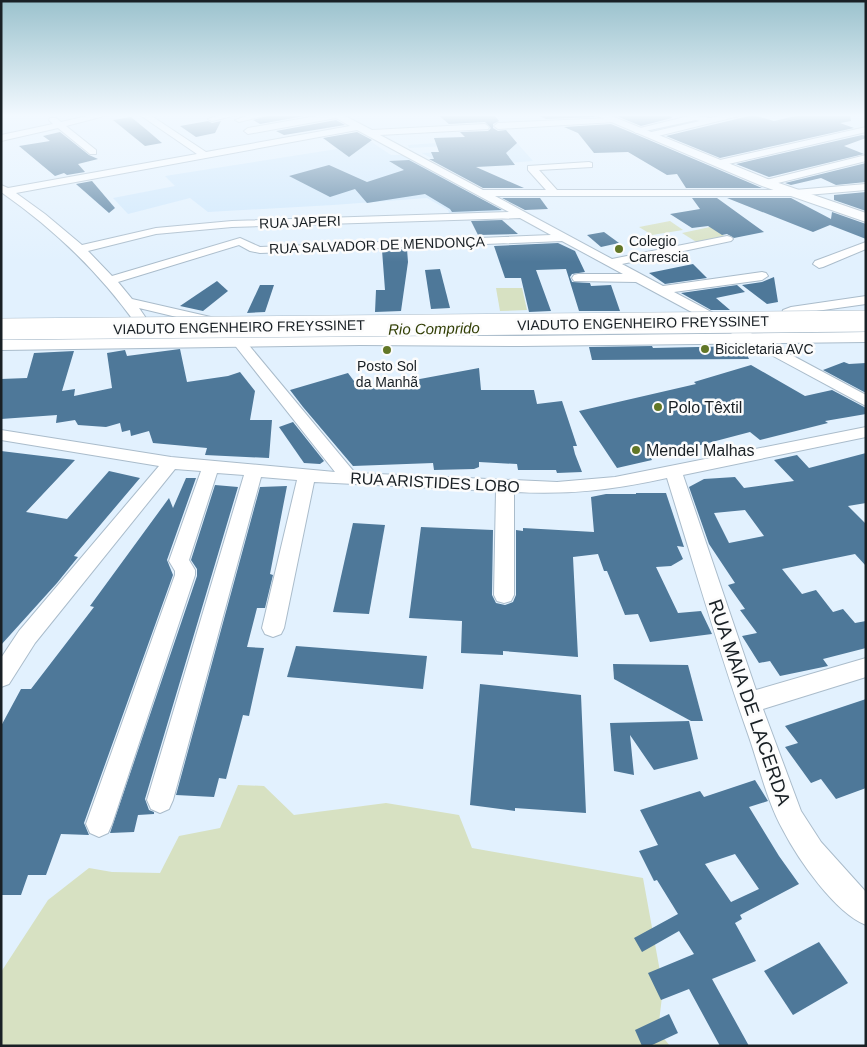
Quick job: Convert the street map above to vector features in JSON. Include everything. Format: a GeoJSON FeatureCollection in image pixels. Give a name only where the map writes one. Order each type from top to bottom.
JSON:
{"type":"FeatureCollection","features":[{"type":"Feature","properties":{"kind":"highway","name":"VIADUTO ENGENHEIRO FREYSSINET"},"geometry":{"type":"LineString","coordinates":[[1,329],[866,321]]}},
{"type":"Feature","properties":{"kind":"highway","name":"VIADUTO ENGENHEIRO FREYSSINET"},"geometry":{"type":"LineString","coordinates":[[1,337],[866,330]]}},
{"type":"Feature","properties":{"kind":"main road"},"geometry":{"type":"LineString","coordinates":[[720,164],[766,183],[866,218]]}},
{"type":"Feature","properties":{"kind":"main road"},"geometry":{"type":"LineString","coordinates":[[1,322],[866,315]]}},
{"type":"Feature","properties":{"kind":"main road"},"geometry":{"type":"LineString","coordinates":[[517,318],[521,341]]}},
{"type":"Feature","properties":{"kind":"main road"},"geometry":{"type":"LineString","coordinates":[[360,340],[361,320]]}},
{"type":"Feature","properties":{"kind":"main road"},"geometry":{"type":"LineString","coordinates":[[130,344],[141,321]]}},
{"type":"Feature","properties":{"kind":"main road"},"geometry":{"type":"LineString","coordinates":[[1,345],[240,344],[360,340],[521,341],[866,337]]}},
{"type":"Feature","properties":{"kind":"street"},"geometry":{"type":"LineString","coordinates":[[4,189],[153,164]]}},
{"type":"Feature","properties":{"kind":"street"},"geometry":{"type":"LineString","coordinates":[[427,164],[866,401]]}},
{"type":"Feature","properties":{"kind":"street"},"geometry":{"type":"LineString","coordinates":[[766,183],[843,164]]}},
{"type":"Feature","properties":{"kind":"street"},"geometry":{"type":"LineString","coordinates":[[555,194],[531,168],[589,165]]}},
{"type":"Feature","properties":{"kind":"street"},"geometry":{"type":"LineString","coordinates":[[483,194],[795,193],[866,187]]}},
{"type":"Feature","properties":{"kind":"street"},"geometry":{"type":"LineString","coordinates":[[4,189],[81,249],[128,302],[141,321]]}},
{"type":"Feature","properties":{"kind":"street"},"geometry":{"type":"LineString","coordinates":[[842,209],[866,214]]}},
{"type":"Feature","properties":{"kind":"street","name":"RUA JAPERI"},"geometry":{"type":"LineString","coordinates":[[81,249],[156,231],[232,224],[522,215]]}},
{"type":"Feature","properties":{"kind":"street","name":"RUA SALVADOR DE MENDONÇA"},"geometry":{"type":"LineString","coordinates":[[109,281],[240,241],[254,249],[260,250],[563,238]]}},
{"type":"Feature","properties":{"kind":"street"},"geometry":{"type":"LineString","coordinates":[[610,263],[727,239]]}},
{"type":"Feature","properties":{"kind":"street"},"geometry":{"type":"LineString","coordinates":[[819,264],[866,245]]}},
{"type":"Feature","properties":{"kind":"street"},"geometry":{"type":"LineString","coordinates":[[661,290],[762,276]]}},
{"type":"Feature","properties":{"kind":"street"},"geometry":{"type":"LineString","coordinates":[[578,278],[639,278]]}},
{"type":"Feature","properties":{"kind":"street"},"geometry":{"type":"LineString","coordinates":[[788,316],[788,313],[791,311],[866,300]]}},
{"type":"Feature","properties":{"kind":"street"},"geometry":{"type":"LineString","coordinates":[[128,302],[210,321]]}},
{"type":"Feature","properties":{"kind":"street"},"geometry":{"type":"LineString","coordinates":[[246,321],[240,344],[350,478]]}},
{"type":"Feature","properties":{"kind":"street","name":"RUA ARISTIDES LOBO"},"geometry":{"type":"LineString","coordinates":[[1,435],[171,463],[350,478],[505,486],[582,487],[615,483],[866,432]]}},
{"type":"Feature","properties":{"kind":"street"},"geometry":{"type":"LineString","coordinates":[[1,677],[27,637],[171,463]]}},
{"type":"Feature","properties":{"kind":"street"},"geometry":{"type":"LineString","coordinates":[[99,824],[185,575],[185,570],[179,561],[211,466]]}},
{"type":"Feature","properties":{"kind":"street"},"geometry":{"type":"LineString","coordinates":[[160,800],[254,470]]}},
{"type":"Feature","properties":{"kind":"street","name":"RUA MAIA DE LACERDA"},"geometry":{"type":"LineString","coordinates":[[673,471],[749,703],[791,819],[811,852],[848,895],[866,911]]}},
{"type":"Feature","properties":{"kind":"street"},"geometry":{"type":"LineString","coordinates":[[273,628],[307,474]]}},
{"type":"Feature","properties":{"kind":"street"},"geometry":{"type":"LineString","coordinates":[[504,595],[505,486]]}},
{"type":"Feature","properties":{"kind":"street"},"geometry":{"type":"LineString","coordinates":[[749,703],[866,667]]}},
{"type":"Feature","properties":{"kind":"shaded area"},"geometry":{"type":"Polygon","coordinates":[[[242,164],[419,164],[502,211],[450,215],[448,210],[427,198],[208,212],[190,198],[128,214],[113,198],[175,186],[165,176],[242,164]]]}},
{"type":"Feature","properties":{"kind":"shaded area"},"geometry":{"type":"Polygon","coordinates":[[[442,164],[499,164],[449,168],[442,164]]]}},
{"type":"Feature","properties":{"kind":"green space"},"geometry":{"type":"Polygon","coordinates":[[[670,221],[683,230],[652,235],[639,227],[670,221]]]}},
{"type":"Feature","properties":{"kind":"green space"},"geometry":{"type":"Polygon","coordinates":[[[710,227],[726,237],[698,243],[682,233],[710,227]]]}},
{"type":"Feature","properties":{"kind":"green space"},"geometry":{"type":"Polygon","coordinates":[[[496,288],[522,288],[527,310],[500,311],[496,288]]]}},
{"type":"Feature","properties":{"kind":"green space"},"geometry":{"type":"Polygon","coordinates":[[[238,785],[264,786],[294,815],[386,803],[459,815],[472,848],[643,878],[663,988],[658,1031],[670,1046],[1,1046],[1,972],[48,900],[89,868],[112,872],[160,873],[179,836],[220,828],[238,785]]]}},
{"type":"Feature","properties":{"kind":"building"},"geometry":{"type":"Polygon","coordinates":[[[40,164],[79,164],[85,172],[67,175],[64,173],[55,176],[40,164]]]}},
{"type":"Feature","properties":{"kind":"building"},"geometry":{"type":"Polygon","coordinates":[[[394,164],[416,164],[502,210],[452,212],[425,194],[367,203],[355,189],[330,197],[289,176],[329,165],[367,182],[404,170],[394,164]]]}},
{"type":"Feature","properties":{"kind":"building"},"geometry":{"type":"Polygon","coordinates":[[[438,164],[514,164],[476,167],[524,188],[483,188],[438,164]]]}},
{"type":"Feature","properties":{"kind":"building"},"geometry":{"type":"Polygon","coordinates":[[[648,164],[705,164],[762,188],[686,188],[677,174],[667,175],[648,164]]]}},
{"type":"Feature","properties":{"kind":"building"},"geometry":{"type":"Polygon","coordinates":[[[737,164],[823,164],[769,177],[737,164]]]}},
{"type":"Feature","properties":{"kind":"building"},"geometry":{"type":"Polygon","coordinates":[[[866,164],[866,182],[836,185],[821,178],[791,185],[785,183],[866,164]]]}},
{"type":"Feature","properties":{"kind":"building"},"geometry":{"type":"Polygon","coordinates":[[[92,181],[115,208],[109,213],[76,184],[92,181]]]}},
{"type":"Feature","properties":{"kind":"building"},"geometry":{"type":"Polygon","coordinates":[[[866,192],[866,211],[834,200],[834,195],[866,192]]]}},
{"type":"Feature","properties":{"kind":"building"},"geometry":{"type":"Polygon","coordinates":[[[502,198],[540,198],[548,209],[525,210],[502,198]]]}},
{"type":"Feature","properties":{"kind":"building"},"geometry":{"type":"Polygon","coordinates":[[[692,198],[717,198],[764,232],[734,238],[727,234],[722,235],[708,226],[692,228],[670,214],[700,209],[692,198]]]}},
{"type":"Feature","properties":{"kind":"building"},"geometry":{"type":"Polygon","coordinates":[[[727,198],[791,198],[831,219],[832,212],[866,224],[866,239],[830,225],[813,232],[727,198]]]}},
{"type":"Feature","properties":{"kind":"building"},"geometry":{"type":"Polygon","coordinates":[[[502,220],[518,234],[478,235],[471,221],[502,220]]]}},
{"type":"Feature","properties":{"kind":"building"},"geometry":{"type":"Polygon","coordinates":[[[604,232],[619,243],[601,247],[587,235],[604,232]]]}},
{"type":"Feature","properties":{"kind":"building"},"geometry":{"type":"Polygon","coordinates":[[[558,243],[575,251],[585,272],[572,274],[570,277],[572,282],[590,283],[591,286],[611,285],[620,311],[579,311],[566,269],[536,270],[551,311],[529,312],[521,278],[505,278],[494,246],[558,243]]]}},
{"type":"Feature","properties":{"kind":"building"},"geometry":{"type":"Polygon","coordinates":[[[407,249],[408,262],[401,311],[375,312],[376,290],[385,290],[382,250],[407,249]]]}},
{"type":"Feature","properties":{"kind":"building"},"geometry":{"type":"Polygon","coordinates":[[[693,264],[707,278],[665,284],[649,273],[693,264]]]}},
{"type":"Feature","properties":{"kind":"building"},"geometry":{"type":"Polygon","coordinates":[[[440,269],[450,308],[431,309],[425,270],[440,269]]]}},
{"type":"Feature","properties":{"kind":"building"},"geometry":{"type":"Polygon","coordinates":[[[774,277],[778,302],[767,304],[742,285],[762,282],[774,277]]]}},
{"type":"Feature","properties":{"kind":"building"},"geometry":{"type":"Polygon","coordinates":[[[217,281],[228,291],[203,311],[180,306],[217,281]]]}},
{"type":"Feature","properties":{"kind":"building"},"geometry":{"type":"Polygon","coordinates":[[[260,285],[274,285],[265,312],[247,313],[260,285]]]}},
{"type":"Feature","properties":{"kind":"building"},"geometry":{"type":"Polygon","coordinates":[[[737,285],[745,292],[716,298],[730,310],[711,310],[681,293],[737,285]]]}},
{"type":"Feature","properties":{"kind":"building"},"geometry":{"type":"Polygon","coordinates":[[[652,346],[653,348],[743,346],[749,359],[592,360],[589,347],[652,346]]]}},
{"type":"Feature","properties":{"kind":"building"},"geometry":{"type":"Polygon","coordinates":[[[180,349],[187,382],[228,376],[240,372],[255,391],[250,420],[272,420],[269,458],[205,455],[207,448],[153,443],[149,431],[131,436],[130,430],[122,432],[120,423],[106,427],[78,425],[75,420],[56,423],[57,415],[1,419],[1,379],[27,378],[34,353],[74,351],[62,391],[75,389],[74,396],[112,388],[107,353],[125,350],[127,356],[180,349]]]}},
{"type":"Feature","properties":{"kind":"building"},"geometry":{"type":"Polygon","coordinates":[[[844,362],[849,364],[866,363],[866,393],[823,370],[844,362]]]}},
{"type":"Feature","properties":{"kind":"building"},"geometry":{"type":"Polygon","coordinates":[[[751,365],[805,396],[832,390],[866,408],[866,414],[825,421],[828,423],[760,440],[750,432],[617,468],[579,411],[696,384],[694,382],[751,365]]]}},
{"type":"Feature","properties":{"kind":"building"},"geometry":{"type":"Polygon","coordinates":[[[479,368],[481,390],[534,390],[537,404],[562,401],[577,446],[573,446],[582,472],[557,473],[556,470],[518,470],[517,464],[479,462],[479,467],[474,469],[434,470],[433,463],[353,466],[290,390],[348,373],[357,385],[361,384],[366,389],[479,368]]]}},
{"type":"Feature","properties":{"kind":"building"},"geometry":{"type":"Polygon","coordinates":[[[293,422],[324,461],[320,464],[304,463],[279,427],[293,422]]]}},
{"type":"Feature","properties":{"kind":"building"},"geometry":{"type":"Polygon","coordinates":[[[1,451],[75,460],[26,512],[67,519],[109,471],[140,478],[74,556],[78,557],[57,583],[1,645],[1,451]]]}},
{"type":"Feature","properties":{"kind":"building"},"geometry":{"type":"Polygon","coordinates":[[[866,453],[866,503],[848,506],[866,524],[866,566],[855,554],[782,569],[802,594],[816,590],[833,612],[843,609],[855,623],[866,621],[866,648],[823,659],[828,666],[780,676],[770,661],[759,663],[742,636],[757,633],[740,610],[745,609],[728,585],[735,583],[709,544],[689,487],[704,479],[735,477],[744,488],[794,481],[774,460],[797,455],[809,468],[866,453]],[[745,510],[714,513],[729,543],[764,536],[745,510]]]}},
{"type":"Feature","properties":{"kind":"building"},"geometry":{"type":"Polygon","coordinates":[[[186,478],[196,478],[167,560],[173,575],[84,823],[89,835],[61,834],[46,875],[28,875],[21,895],[1,895],[1,726],[21,689],[31,689],[94,607],[90,606],[169,498],[173,508],[186,478]]]}},
{"type":"Feature","properties":{"kind":"building"},"geometry":{"type":"Polygon","coordinates":[[[215,485],[238,487],[145,799],[149,810],[154,812],[154,814],[138,815],[134,832],[110,833],[197,576],[197,569],[191,560],[215,485]]]}},
{"type":"Feature","properties":{"kind":"building"},"geometry":{"type":"Polygon","coordinates":[[[287,486],[270,574],[273,575],[265,608],[257,608],[247,647],[264,648],[249,716],[243,715],[226,779],[219,778],[214,797],[176,795],[260,487],[287,486]]]}},
{"type":"Feature","properties":{"kind":"building"},"geometry":{"type":"Polygon","coordinates":[[[666,493],[684,547],[677,546],[683,559],[671,566],[656,567],[678,613],[701,611],[712,634],[650,642],[638,614],[625,615],[598,554],[573,557],[578,657],[503,651],[503,655],[461,653],[462,621],[409,618],[421,527],[493,530],[492,595],[496,603],[505,605],[513,602],[516,595],[516,530],[523,531],[523,528],[594,532],[591,497],[606,494],[666,493]]]}},
{"type":"Feature","properties":{"kind":"building"},"geometry":{"type":"Polygon","coordinates":[[[353,523],[385,525],[369,614],[333,612],[353,523]]]}},
{"type":"Feature","properties":{"kind":"building"},"geometry":{"type":"Polygon","coordinates":[[[296,646],[427,656],[423,689],[287,677],[296,646]]]}},
{"type":"Feature","properties":{"kind":"building"},"geometry":{"type":"Polygon","coordinates":[[[613,664],[688,665],[703,721],[691,721],[614,679],[613,664]]]}},
{"type":"Feature","properties":{"kind":"building"},"geometry":{"type":"Polygon","coordinates":[[[480,684],[581,695],[586,813],[515,808],[515,811],[470,805],[480,684]]]}},
{"type":"Feature","properties":{"kind":"building"},"geometry":{"type":"Polygon","coordinates":[[[866,699],[866,788],[836,799],[821,779],[811,783],[785,747],[798,743],[785,726],[866,699]]]}},
{"type":"Feature","properties":{"kind":"building"},"geometry":{"type":"Polygon","coordinates":[[[689,721],[698,759],[654,770],[630,735],[634,775],[614,771],[610,723],[689,721]]]}},
{"type":"Feature","properties":{"kind":"building"},"geometry":{"type":"Polygon","coordinates":[[[755,780],[768,801],[749,807],[779,856],[799,884],[740,915],[742,919],[735,923],[756,961],[712,979],[749,1046],[720,1046],[689,989],[661,1000],[648,973],[694,954],[679,931],[642,952],[634,938],[678,914],[657,880],[654,881],[639,851],[658,845],[640,810],[700,791],[704,797],[755,780]],[[735,854],[705,864],[731,902],[759,889],[735,854]]]}},
{"type":"Feature","properties":{"kind":"building"},"geometry":{"type":"Polygon","coordinates":[[[819,942],[848,983],[793,1015],[764,971],[819,942]]]}},
{"type":"Feature","properties":{"kind":"building"},"geometry":{"type":"Polygon","coordinates":[[[669,1014],[678,1033],[650,1046],[642,1046],[635,1030],[669,1014]]]}},
{"type":"Feature","properties":{"kind":"place","name":"Colegio Carrescia"},"geometry":{"type":"Point","coordinates":[619,249]}},
{"type":"Feature","properties":{"kind":"place","name":"Bicicletaria AVC"},"geometry":{"type":"Point","coordinates":[705,349]}},
{"type":"Feature","properties":{"kind":"place","name":"Posto Sol da Manhã"},"geometry":{"type":"Point","coordinates":[387,350]}},
{"type":"Feature","properties":{"kind":"place","name":"Polo Têxtil"},"geometry":{"type":"Point","coordinates":[658,407]}},
{"type":"Feature","properties":{"kind":"place","name":"Mendel Malhas"},"geometry":{"type":"Point","coordinates":[636,450]}},
{"type":"Feature","properties":{"kind":"water label","name":"Rio Comprido"},"geometry":{"type":"Point","coordinates":[434,329]}}]}
